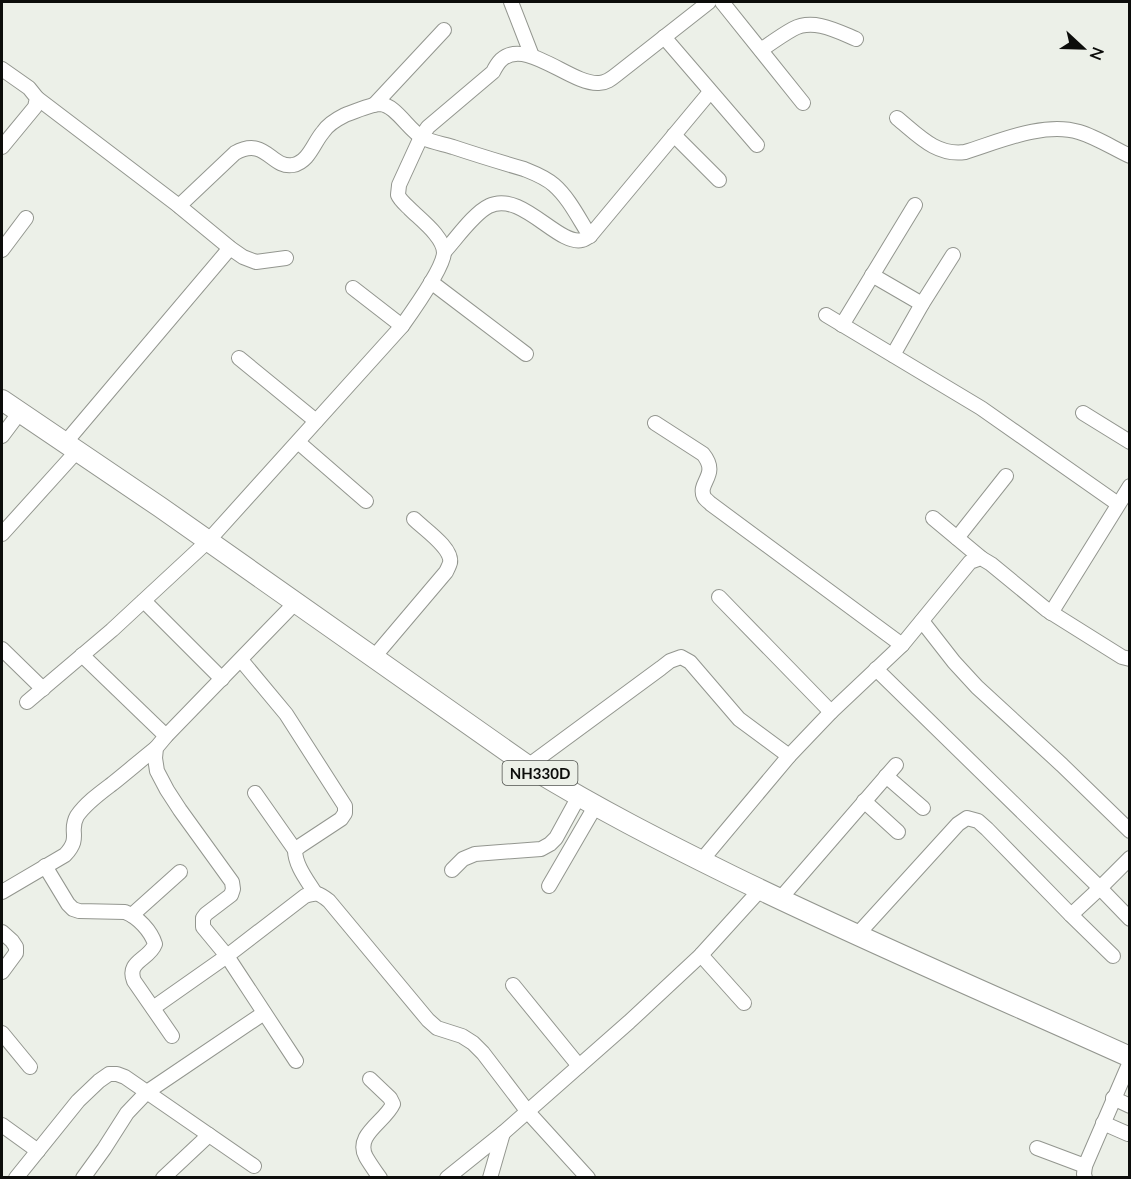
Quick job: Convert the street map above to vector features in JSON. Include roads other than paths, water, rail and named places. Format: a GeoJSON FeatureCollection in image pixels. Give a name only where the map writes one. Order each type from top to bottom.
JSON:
{"type":"FeatureCollection","features":[{"type":"Feature","properties":{"kind":"highway","name":"NH330D"},"geometry":{"type":"LineString","coordinates":[[2,400],[160,507],[528,766],[587,801],[760,890],[1130,1059]]}},
{"type":"Feature","properties":{"kind":"street"},"geometry":{"type":"LineString","coordinates":[[511,2],[532,56]]}},
{"type":"Feature","properties":{"kind":"street"},"geometry":{"type":"LineString","coordinates":[[27,702],[144,601],[208,541],[402,326],[420,301],[442,261],[444,252],[437,236],[402,201],[398,194],[399,185],[428,127],[493,72],[501,60],[512,53],[532,56],[586,81],[596,84],[606,82],[709,2]]}},
{"type":"Feature","properties":{"kind":"street"},"geometry":{"type":"LineString","coordinates":[[722,2],[803,102]]}},
{"type":"Feature","properties":{"kind":"street"},"geometry":{"type":"LineString","coordinates":[[761,50],[794,28],[805,25],[834,29],[856,39]]}},
{"type":"Feature","properties":{"kind":"street"},"geometry":{"type":"LineString","coordinates":[[374,105],[444,30]]}},
{"type":"Feature","properties":{"kind":"street"},"geometry":{"type":"LineString","coordinates":[[664,37],[757,145]]}},
{"type":"Feature","properties":{"kind":"street"},"geometry":{"type":"LineString","coordinates":[[2,69],[243,257],[256,262],[286,258]]}},
{"type":"Feature","properties":{"kind":"street"},"geometry":{"type":"LineString","coordinates":[[444,252],[481,211],[492,204],[506,203],[520,208],[574,240],[583,240],[590,236],[710,92]]}},
{"type":"Feature","properties":{"kind":"street"},"geometry":{"type":"LineString","coordinates":[[2,147],[35,107],[37,98]]}},
{"type":"Feature","properties":{"kind":"street"},"geometry":{"type":"LineString","coordinates":[[179,206],[242,149],[251,147],[261,149],[285,165],[294,165],[302,162],[323,131],[333,122],[344,116],[382,104],[391,109],[421,137],[524,169],[552,183],[563,193],[590,236]]}},
{"type":"Feature","properties":{"kind":"street"},"geometry":{"type":"LineString","coordinates":[[897,118],[931,145],[954,153],[965,152],[1033,132],[1066,129],[1080,132],[1130,156]]}},
{"type":"Feature","properties":{"kind":"street"},"geometry":{"type":"LineString","coordinates":[[674,135],[719,180]]}},
{"type":"Feature","properties":{"kind":"street"},"geometry":{"type":"LineString","coordinates":[[842,325],[915,205]]}},
{"type":"Feature","properties":{"kind":"street"},"geometry":{"type":"LineString","coordinates":[[2,250],[27,218]]}},
{"type":"Feature","properties":{"kind":"street"},"geometry":{"type":"LineString","coordinates":[[2,534],[230,248]]}},
{"type":"Feature","properties":{"kind":"street"},"geometry":{"type":"LineString","coordinates":[[892,355],[953,255]]}},
{"type":"Feature","properties":{"kind":"street"},"geometry":{"type":"LineString","coordinates":[[872,275],[922,304]]}},
{"type":"Feature","properties":{"kind":"street"},"geometry":{"type":"LineString","coordinates":[[431,282],[526,354]]}},
{"type":"Feature","properties":{"kind":"street"},"geometry":{"type":"LineString","coordinates":[[353,288],[402,326]]}},
{"type":"Feature","properties":{"kind":"street"},"geometry":{"type":"LineString","coordinates":[[826,315],[981,408],[1118,504]]}},
{"type":"Feature","properties":{"kind":"street"},"geometry":{"type":"LineString","coordinates":[[240,358],[316,421]]}},
{"type":"Feature","properties":{"kind":"street"},"geometry":{"type":"LineString","coordinates":[[2,436],[20,412]]}},
{"type":"Feature","properties":{"kind":"street"},"geometry":{"type":"LineString","coordinates":[[1083,413],[1130,442]]}},
{"type":"Feature","properties":{"kind":"street"},"geometry":{"type":"LineString","coordinates":[[656,423],[703,454],[709,461],[710,470],[703,490],[704,498],[902,645]]}},
{"type":"Feature","properties":{"kind":"street"},"geometry":{"type":"LineString","coordinates":[[298,442],[366,501]]}},
{"type":"Feature","properties":{"kind":"street"},"geometry":{"type":"LineString","coordinates":[[957,538],[1006,476]]}},
{"type":"Feature","properties":{"kind":"street"},"geometry":{"type":"LineString","coordinates":[[1052,613],[1130,486]]}},
{"type":"Feature","properties":{"kind":"street"},"geometry":{"type":"LineString","coordinates":[[933,518],[1052,613],[1122,657],[1130,659]]}},
{"type":"Feature","properties":{"kind":"street"},"geometry":{"type":"LineString","coordinates":[[374,657],[446,572],[450,564],[450,555],[444,546],[414,519]]}},
{"type":"Feature","properties":{"kind":"street"},"geometry":{"type":"LineString","coordinates":[[701,861],[789,756],[831,712],[902,645],[970,562],[981,558]]}},
{"type":"Feature","properties":{"kind":"street"},"geometry":{"type":"LineString","coordinates":[[719,597],[831,712]]}},
{"type":"Feature","properties":{"kind":"street"},"geometry":{"type":"LineString","coordinates":[[144,601],[222,679]]}},
{"type":"Feature","properties":{"kind":"street"},"geometry":{"type":"LineString","coordinates":[[2,892],[66,855],[73,847],[74,822],[79,814],[95,797],[156,748],[296,602]]}},
{"type":"Feature","properties":{"kind":"street"},"geometry":{"type":"LineString","coordinates":[[922,621],[977,687],[1130,831]]}},
{"type":"Feature","properties":{"kind":"street"},"geometry":{"type":"LineString","coordinates":[[2,649],[43,689]]}},
{"type":"Feature","properties":{"kind":"street"},"geometry":{"type":"LineString","coordinates":[[82,655],[166,736]]}},
{"type":"Feature","properties":{"kind":"street"},"geometry":{"type":"LineString","coordinates":[[528,766],[670,661],[681,657],[690,662],[739,719],[789,756]]}},
{"type":"Feature","properties":{"kind":"street"},"geometry":{"type":"LineString","coordinates":[[241,660],[294,725],[345,806],[345,813],[341,819],[295,850]]}},
{"type":"Feature","properties":{"kind":"street"},"geometry":{"type":"LineString","coordinates":[[876,669],[1130,919]]}},
{"type":"Feature","properties":{"kind":"street"},"geometry":{"type":"LineString","coordinates":[[156,748],[157,771],[167,790],[232,882],[231,895],[202,918],[203,927],[227,956],[296,1061]]}},
{"type":"Feature","properties":{"kind":"street"},"geometry":{"type":"LineString","coordinates":[[780,899],[896,765]]}},
{"type":"Feature","properties":{"kind":"street"},"geometry":{"type":"LineString","coordinates":[[886,776],[923,808]]}},
{"type":"Feature","properties":{"kind":"street"},"geometry":{"type":"LineString","coordinates":[[255,793],[295,850],[298,865],[315,893]]}},
{"type":"Feature","properties":{"kind":"street"},"geometry":{"type":"LineString","coordinates":[[452,870],[463,859],[475,854],[541,849],[556,838],[587,801]]}},
{"type":"Feature","properties":{"kind":"street"},"geometry":{"type":"LineString","coordinates":[[549,886],[587,801]]}},
{"type":"Feature","properties":{"kind":"street"},"geometry":{"type":"LineString","coordinates":[[864,801],[898,832]]}},
{"type":"Feature","properties":{"kind":"street"},"geometry":{"type":"LineString","coordinates":[[857,935],[958,824],[967,818],[978,821],[987,829],[1113,956]]}},
{"type":"Feature","properties":{"kind":"street"},"geometry":{"type":"LineString","coordinates":[[1071,915],[1130,858]]}},
{"type":"Feature","properties":{"kind":"street"},"geometry":{"type":"LineString","coordinates":[[45,866],[73,909],[125,912],[138,920],[148,933],[155,944],[153,950],[132,968],[131,974],[172,1036]]}},
{"type":"Feature","properties":{"kind":"street"},"geometry":{"type":"LineString","coordinates":[[132,915],[180,872]]}},
{"type":"Feature","properties":{"kind":"street"},"geometry":{"type":"LineString","coordinates":[[447,1178],[504,1133],[702,955],[760,890]]}},
{"type":"Feature","properties":{"kind":"street"},"geometry":{"type":"LineString","coordinates":[[153,1008],[227,956],[305,896],[315,893],[322,895],[428,1020],[437,1028],[462,1036],[483,1053],[528,1112],[588,1178]]}},
{"type":"Feature","properties":{"kind":"street"},"geometry":{"type":"LineString","coordinates":[[2,932],[16,947],[16,953],[2,972]]}},
{"type":"Feature","properties":{"kind":"street"},"geometry":{"type":"LineString","coordinates":[[702,955],[744,1003]]}},
{"type":"Feature","properties":{"kind":"street"},"geometry":{"type":"LineString","coordinates":[[513,985],[579,1066]]}},
{"type":"Feature","properties":{"kind":"street"},"geometry":{"type":"LineString","coordinates":[[83,1178],[127,1113],[147,1092],[264,1013]]}},
{"type":"Feature","properties":{"kind":"street"},"geometry":{"type":"LineString","coordinates":[[2,1033],[30,1067]]}},
{"type":"Feature","properties":{"kind":"street"},"geometry":{"type":"LineString","coordinates":[[1037,1148],[1085,1172],[1130,1059]]}},
{"type":"Feature","properties":{"kind":"street"},"geometry":{"type":"LineString","coordinates":[[22,1176],[38,1151],[78,1101],[109,1074],[117,1074],[147,1092],[254,1166]]}},
{"type":"Feature","properties":{"kind":"street"},"geometry":{"type":"LineString","coordinates":[[370,1079],[390,1098],[393,1104],[390,1111],[366,1135],[363,1147],[365,1156],[380,1178]]}},
{"type":"Feature","properties":{"kind":"street"},"geometry":{"type":"LineString","coordinates":[[1113,1098],[1130,1106]]}},
{"type":"Feature","properties":{"kind":"street"},"geometry":{"type":"LineString","coordinates":[[1103,1123],[1128,1134]]}},
{"type":"Feature","properties":{"kind":"street"},"geometry":{"type":"LineString","coordinates":[[2,1125],[38,1151]]}},
{"type":"Feature","properties":{"kind":"street"},"geometry":{"type":"LineString","coordinates":[[490,1178],[504,1133]]}},
{"type":"Feature","properties":{"kind":"street"},"geometry":{"type":"LineString","coordinates":[[163,1178],[209,1135]]}}]}
